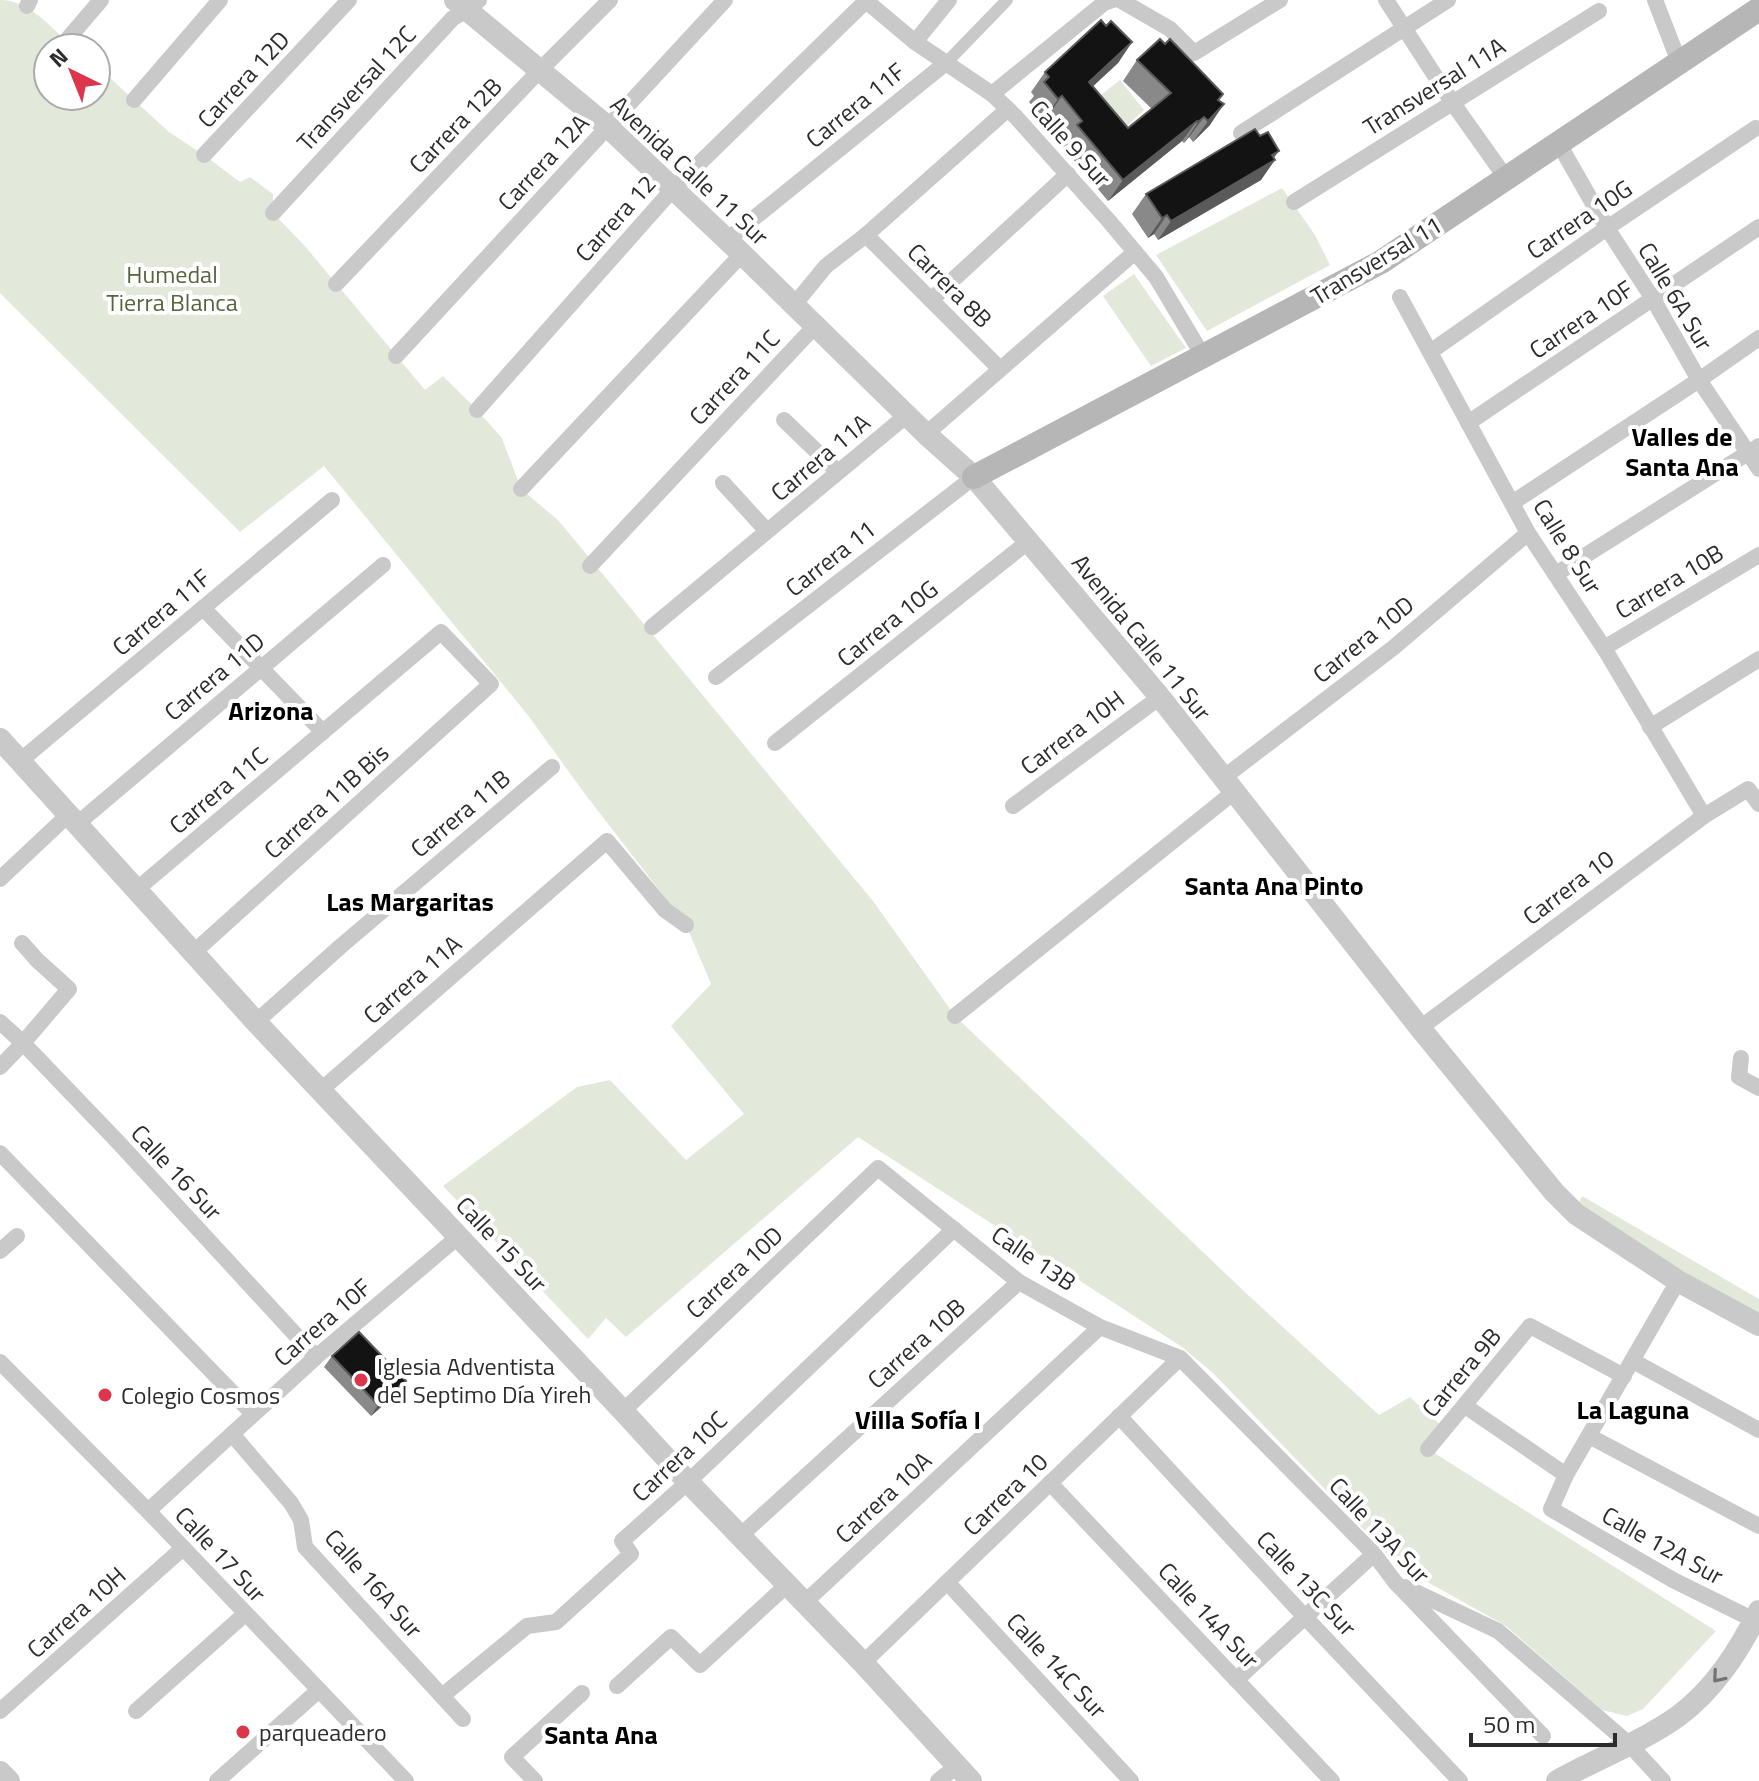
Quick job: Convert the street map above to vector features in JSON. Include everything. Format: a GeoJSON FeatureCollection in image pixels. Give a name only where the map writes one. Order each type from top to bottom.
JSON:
{"type":"FeatureCollection","features":[{"type":"Feature","properties":{"kind":"main road","name":"Transversal 11"},"geometry":{"type":"LineString","coordinates":[[974,477],[1381,262],[1759,9]]}},
{"type":"Feature","properties":{"kind":"street"},"geometry":{"type":"LineString","coordinates":[[74,32],[101,0]]}},
{"type":"Feature","properties":{"kind":"street"},"geometry":{"type":"LineString","coordinates":[[134,100],[220,0]]}},
{"type":"Feature","properties":{"kind":"street","name":"Carrera 12D"},"geometry":{"type":"LineString","coordinates":[[204,155],[349,0]]}},
{"type":"Feature","properties":{"kind":"street","name":"Carrera 12B"},"geometry":{"type":"LineString","coordinates":[[336,284],[610,0]]}},
{"type":"Feature","properties":{"kind":"street","name":"Carrera 12A"},"geometry":{"type":"LineString","coordinates":[[396,356],[725,0]]}},
{"type":"Feature","properties":{"kind":"street","name":"Calle 9 Sur"},"geometry":{"type":"LineString","coordinates":[[866,0],[915,42],[992,94],[1008,109],[1156,277],[1203,356]]}},
{"type":"Feature","properties":{"kind":"street","name":"Carrera 12"},"geometry":{"type":"LineString","coordinates":[[477,410],[673,189],[866,0]]}},
{"type":"Feature","properties":{"kind":"street"},"geometry":{"type":"LineString","coordinates":[[915,42],[949,0]]}},
{"type":"Feature","properties":{"kind":"street","name":"Carrera 11F"},"geometry":{"type":"LineString","coordinates":[[521,489],[734,247],[947,62],[1007,0]]}},
{"type":"Feature","properties":{"kind":"street"},"geometry":{"type":"LineString","coordinates":[[992,94],[1104,3],[1113,0]]}},
{"type":"Feature","properties":{"kind":"street"},"geometry":{"type":"LineString","coordinates":[[1120,0],[1170,29],[1194,53],[1280,0]]}},
{"type":"Feature","properties":{"kind":"street"},"geometry":{"type":"LineString","coordinates":[[1386,0],[1506,178]]}},
{"type":"Feature","properties":{"kind":"street"},"geometry":{"type":"LineString","coordinates":[[1241,133],[1448,0]]}},
{"type":"Feature","properties":{"kind":"street"},"geometry":{"type":"LineString","coordinates":[[1655,0],[1679,62]]}},
{"type":"Feature","properties":{"kind":"street","name":"Avenida Calle 11 Sur"},"geometry":{"type":"LineString","coordinates":[[467,3],[608,127],[974,477],[1160,697],[1420,1028],[1554,1192],[1576,1214],[1678,1281],[1759,1325]]}},
{"type":"Feature","properties":{"kind":"street","name":"Transversal 12C"},"geometry":{"type":"LineString","coordinates":[[273,213],[467,3]]}},
{"type":"Feature","properties":{"kind":"street","name":"Transversal 11A"},"geometry":{"type":"LineString","coordinates":[[1294,202],[1599,11]]}},
{"type":"Feature","properties":{"kind":"street","name":"Carrera 11C"},"geometry":{"type":"LineString","coordinates":[[794,305],[826,266],[866,235],[1008,109]]}},
{"type":"Feature","properties":{"kind":"street","name":"Carrera 10G"},"geometry":{"type":"LineString","coordinates":[[1430,352],[1756,128]]}},
{"type":"Feature","properties":{"kind":"street","name":"Calle 6A Sur"},"geometry":{"type":"LineString","coordinates":[[1559,144],[1699,380],[1754,449],[1759,469]]}},
{"type":"Feature","properties":{"kind":"street"},"geometry":{"type":"LineString","coordinates":[[931,300],[1068,174]]}},
{"type":"Feature","properties":{"kind":"street","name":"Carrera 10F"},"geometry":{"type":"LineString","coordinates":[[1468,423],[1759,227]]}},
{"type":"Feature","properties":{"kind":"street","name":"Carrera 8B"},"geometry":{"type":"LineString","coordinates":[[866,235],[1000,369]]}},
{"type":"Feature","properties":{"kind":"street"},"geometry":{"type":"LineString","coordinates":[[926,434],[1135,252]]}},
{"type":"Feature","properties":{"kind":"street","name":"Calle 8 Sur"},"geometry":{"type":"LineString","coordinates":[[1400,297],[1528,533],[1604,648],[1704,816]]}},
{"type":"Feature","properties":{"kind":"street","name":"Carrera 11C"},"geometry":{"type":"LineString","coordinates":[[590,566],[815,326]]}},
{"type":"Feature","properties":{"kind":"street"},"geometry":{"type":"LineString","coordinates":[[1512,503],[1759,338]]}},
{"type":"Feature","properties":{"kind":"street","name":"Carrera 11A"},"geometry":{"type":"LineString","coordinates":[[652,627],[907,415]]}},
{"type":"Feature","properties":{"kind":"street"},"geometry":{"type":"LineString","coordinates":[[784,420],[838,472]]}},
{"type":"Feature","properties":{"kind":"street"},"geometry":{"type":"LineString","coordinates":[[1556,574],[1754,449]]}},
{"type":"Feature","properties":{"kind":"street","name":"Carrera 11"},"geometry":{"type":"LineString","coordinates":[[716,677],[974,477]]}},
{"type":"Feature","properties":{"kind":"street"},"geometry":{"type":"LineString","coordinates":[[723,483],[767,531]]}},
{"type":"Feature","properties":{"kind":"street","name":"Carrera 11F"},"geometry":{"type":"LineString","coordinates":[[20,761],[332,500]]}},
{"type":"Feature","properties":{"kind":"street","name":"Carrera 10D"},"geometry":{"type":"LineString","coordinates":[[955,1016],[1528,533]]}},
{"type":"Feature","properties":{"kind":"street","name":"Carrera 10G"},"geometry":{"type":"LineString","coordinates":[[775,743],[1029,541]]}},
{"type":"Feature","properties":{"kind":"street","name":"Carrera 10B"},"geometry":{"type":"LineString","coordinates":[[1604,648],[1759,555]]}},
{"type":"Feature","properties":{"kind":"street","name":"Carrera 11D"},"geometry":{"type":"LineString","coordinates":[[0,879],[383,565]]}},
{"type":"Feature","properties":{"kind":"street"},"geometry":{"type":"LineString","coordinates":[[203,608],[323,732]]}},
{"type":"Feature","properties":{"kind":"street","name":"Carrera 11C"},"geometry":{"type":"LineString","coordinates":[[136,890],[441,632]]}},
{"type":"Feature","properties":{"kind":"street","name":"Carrera 11B Bis"},"geometry":{"type":"LineString","coordinates":[[193,953],[491,684],[441,632]]}},
{"type":"Feature","properties":{"kind":"street"},"geometry":{"type":"LineString","coordinates":[[1650,727],[1759,659]]}},
{"type":"Feature","properties":{"kind":"street","name":"Carrera 10H"},"geometry":{"type":"LineString","coordinates":[[1013,806],[1160,697]]}},
{"type":"Feature","properties":{"kind":"street","name":"Calle 15 Sur"},"geometry":{"type":"LineString","coordinates":[[0,739],[256,1022],[964,1773]]}},
{"type":"Feature","properties":{"kind":"street","name":"Carrera 11B"},"geometry":{"type":"LineString","coordinates":[[256,1022],[552,767]]}},
{"type":"Feature","properties":{"kind":"street","name":"Carrera 10"},"geometry":{"type":"LineString","coordinates":[[1420,1028],[1704,816],[1748,789],[1759,804]]}},
{"type":"Feature","properties":{"kind":"street","name":"Carrera 11A"},"geometry":{"type":"LineString","coordinates":[[321,1090],[607,841],[665,910],[686,925]]}},
{"type":"Feature","properties":{"kind":"street"},"geometry":{"type":"LineString","coordinates":[[0,1067],[69,989],[22,943]]}},
{"type":"Feature","properties":{"kind":"street","name":"Calle 16 Sur"},"geometry":{"type":"LineString","coordinates":[[0,1022],[118,1142],[316,1357]]}},
{"type":"Feature","properties":{"kind":"street"},"geometry":{"type":"LineString","coordinates":[[1741,1058],[1739,1077],[1759,1088]]}},
{"type":"Feature","properties":{"kind":"street"},"geometry":{"type":"LineString","coordinates":[[0,1153],[253,1414]]}},
{"type":"Feature","properties":{"kind":"street","name":"Carrera 10D"},"geometry":{"type":"LineString","coordinates":[[623,1411],[878,1168]]}},
{"type":"Feature","properties":{"kind":"street","name":"Calle 13B"},"geometry":{"type":"LineString","coordinates":[[878,1168],[1019,1282],[1100,1327],[1180,1358]]}},
{"type":"Feature","properties":{"kind":"street","name":"Carrera 10C"},"geometry":{"type":"LineString","coordinates":[[442,1696],[527,1626],[556,1622],[631,1554],[622,1541],[954,1229]]}},
{"type":"Feature","properties":{"kind":"street"},"geometry":{"type":"LineString","coordinates":[[0,1251],[17,1236]]}},
{"type":"Feature","properties":{"kind":"street","name":"Carrera 10F"},"geometry":{"type":"LineString","coordinates":[[148,1511],[316,1357],[459,1236]]}},
{"type":"Feature","properties":{"kind":"street"},"geometry":{"type":"LineString","coordinates":[[1465,1406],[1566,1475],[1678,1281]]}},
{"type":"Feature","properties":{"kind":"street","name":"Carrera 10B"},"geometry":{"type":"LineString","coordinates":[[740,1536],[1019,1282]]}},
{"type":"Feature","properties":{"kind":"street","name":"Carrera 9B"},"geometry":{"type":"LineString","coordinates":[[1428,1449],[1530,1326],[1628,1368]]}},
{"type":"Feature","properties":{"kind":"street","name":"Carrera 10A"},"geometry":{"type":"LineString","coordinates":[[803,1604],[1100,1327]]}},
{"type":"Feature","properties":{"kind":"street","name":"Carrera 10"},"geometry":{"type":"LineString","coordinates":[[863,1663],[1180,1358]]}},
{"type":"Feature","properties":{"kind":"street","name":"Calle 13A Sur"},"geometry":{"type":"LineString","coordinates":[[1180,1358],[1374,1554],[1395,1582],[1543,1736]]}},
{"type":"Feature","properties":{"kind":"street","name":"Calle 17 Sur"},"geometry":{"type":"LineString","coordinates":[[0,1362],[148,1511],[406,1781]]}},
{"type":"Feature","properties":{"kind":"street"},"geometry":{"type":"LineString","coordinates":[[1628,1368],[1759,1430]]}},
{"type":"Feature","properties":{"kind":"street","name":"Calle 13C Sur"},"geometry":{"type":"LineString","coordinates":[[1119,1416],[1460,1781]]}},
{"type":"Feature","properties":{"kind":"street","name":"Calle 16A Sur"},"geometry":{"type":"LineString","coordinates":[[232,1434],[291,1503],[301,1520],[305,1547],[463,1719]]}},
{"type":"Feature","properties":{"kind":"street"},"geometry":{"type":"LineString","coordinates":[[1589,1436],[1759,1526]]}},
{"type":"Feature","properties":{"kind":"street","name":"Calle 12A Sur"},"geometry":{"type":"LineString","coordinates":[[1566,1475],[1551,1509],[1673,1580],[1757,1616]]}},
{"type":"Feature","properties":{"kind":"street","name":"Calle 14A Sur"},"geometry":{"type":"LineString","coordinates":[[1050,1483],[1332,1781]]}},
{"type":"Feature","properties":{"kind":"street","name":"Carrera 10H"},"geometry":{"type":"LineString","coordinates":[[0,1711],[183,1548]]}},
{"type":"Feature","properties":{"kind":"street"},"geometry":{"type":"LineString","coordinates":[[1236,1680],[1374,1554]]}},
{"type":"Feature","properties":{"kind":"street","name":"Calle 14C Sur"},"geometry":{"type":"LineString","coordinates":[[947,1582],[1131,1781]]}},
{"type":"Feature","properties":{"kind":"street"},"geometry":{"type":"LineString","coordinates":[[1395,1582],[1498,1631],[1629,1744],[1663,1781]]}},
{"type":"Feature","properties":{"kind":"street"},"geometry":{"type":"LineString","coordinates":[[617,1686],[671,1637],[700,1665],[787,1585]]}},
{"type":"Feature","properties":{"kind":"street"},"geometry":{"type":"LineString","coordinates":[[136,1711],[245,1614]]}},
{"type":"Feature","properties":{"kind":"street"},"geometry":{"type":"LineString","coordinates":[[1557,1781],[1677,1717],[1705,1693],[1733,1659],[1757,1616]]}},
{"type":"Feature","properties":{"kind":"street"},"geometry":{"type":"LineString","coordinates":[[217,1781],[319,1690]]}},
{"type":"Feature","properties":{"kind":"street"},"geometry":{"type":"LineString","coordinates":[[535,1781],[512,1757],[582,1693]]}},
{"type":"Feature","properties":{"kind":"street"},"geometry":{"type":"LineString","coordinates":[[0,1772],[9,1781]]}},
{"type":"Feature","properties":{"kind":"street"},"geometry":{"type":"LineString","coordinates":[[938,1781],[964,1773]]}},
{"type":"Feature","properties":{"kind":"green space","name":"Humedal Tierra Blanca"},"geometry":{"type":"Polygon","coordinates":[[[0,0],[11,1],[31,10],[57,32],[32,32],[32,112],[112,112],[112,80],[169,132],[240,182],[250,177],[273,194],[273,213],[304,245],[425,390],[443,376],[502,438],[521,489],[558,520],[873,901],[955,1016],[1248,1295],[1379,1415],[1410,1397],[1444,1428],[1428,1449],[1716,1631],[1643,1709],[1627,1716],[1602,1710],[1506,1626],[1399,1566],[1213,1373],[1182,1347],[858,1137],[626,1337],[606,1318],[588,1339],[443,1186],[577,1087],[610,1080],[686,1160],[744,1114],[671,1026],[711,984],[686,925],[527,714],[324,466],[240,532],[0,293],[0,0]]]}},
{"type":"Feature","properties":{"kind":"green space"},"geometry":{"type":"Polygon","coordinates":[[[1120,80],[1144,110],[1115,137],[1087,106],[1120,80]]]}},
{"type":"Feature","properties":{"kind":"green space"},"geometry":{"type":"Polygon","coordinates":[[[1282,188],[1315,235],[1330,265],[1207,331],[1156,255],[1282,188]]]}},
{"type":"Feature","properties":{"kind":"green space"},"geometry":{"type":"Polygon","coordinates":[[[1134,274],[1186,348],[1151,366],[1103,296],[1134,274]]]}},
{"type":"Feature","properties":{"kind":"green space"},"geometry":{"type":"Polygon","coordinates":[[[1582,1196],[1759,1299],[1759,1313],[1679,1269],[1578,1205],[1582,1196]]]}},
{"type":"Feature","properties":{"kind":"building"},"geometry":{"type":"Polygon","coordinates":[[[1101,20],[1106,26],[1111,21],[1132,42],[1089,82],[1128,128],[1171,93],[1137,60],[1160,39],[1165,44],[1170,39],[1223,94],[1218,100],[1224,104],[1208,121],[1204,117],[1197,121],[1123,180],[1077,125],[1082,121],[1062,96],[1058,99],[1044,82],[1049,77],[1045,72],[1101,20]]]}},
{"type":"Feature","properties":{"kind":"building"},"geometry":{"type":"Polygon","coordinates":[[[1255,129],[1260,136],[1268,132],[1279,151],[1272,155],[1275,160],[1171,221],[1167,215],[1162,218],[1146,194],[1255,129]]]}},
{"type":"Feature","properties":{"kind":"building","name":"Iglesia Adventista del Septimo Día Yireh"},"geometry":{"type":"Polygon","coordinates":[[[359,1332],[406,1381],[378,1405],[332,1356],[359,1332]]]}},
{"type":"Feature","properties":{"kind":"place","name":"Iglesia Adventista del Septimo Día Yireh"},"geometry":{"type":"Point","coordinates":[361,1380]}},
{"type":"Feature","properties":{"kind":"place","name":"Colegio Cosmos"},"geometry":{"type":"Point","coordinates":[105,1395]}},
{"type":"Feature","properties":{"kind":"place","name":"parqueadero"},"geometry":{"type":"Point","coordinates":[243,1732]}},
{"type":"Feature","properties":{"kind":"district","name":"Valles de Santa Ana"},"geometry":{"type":"Point","coordinates":[1682,451]}},
{"type":"Feature","properties":{"kind":"district","name":"Arizona"},"geometry":{"type":"Point","coordinates":[271,710]}},
{"type":"Feature","properties":{"kind":"district","name":"Santa Ana Pinto"},"geometry":{"type":"Point","coordinates":[1274,885]}},
{"type":"Feature","properties":{"kind":"district","name":"Las Margaritas"},"geometry":{"type":"Point","coordinates":[410,901]}},
{"type":"Feature","properties":{"kind":"district","name":"La Laguna"},"geometry":{"type":"Point","coordinates":[1633,1409]}},
{"type":"Feature","properties":{"kind":"district","name":"Villa Sofía I"},"geometry":{"type":"Point","coordinates":[918,1419]}},
{"type":"Feature","properties":{"kind":"district","name":"Santa Ana"},"geometry":{"type":"Point","coordinates":[601,1734]}}]}
